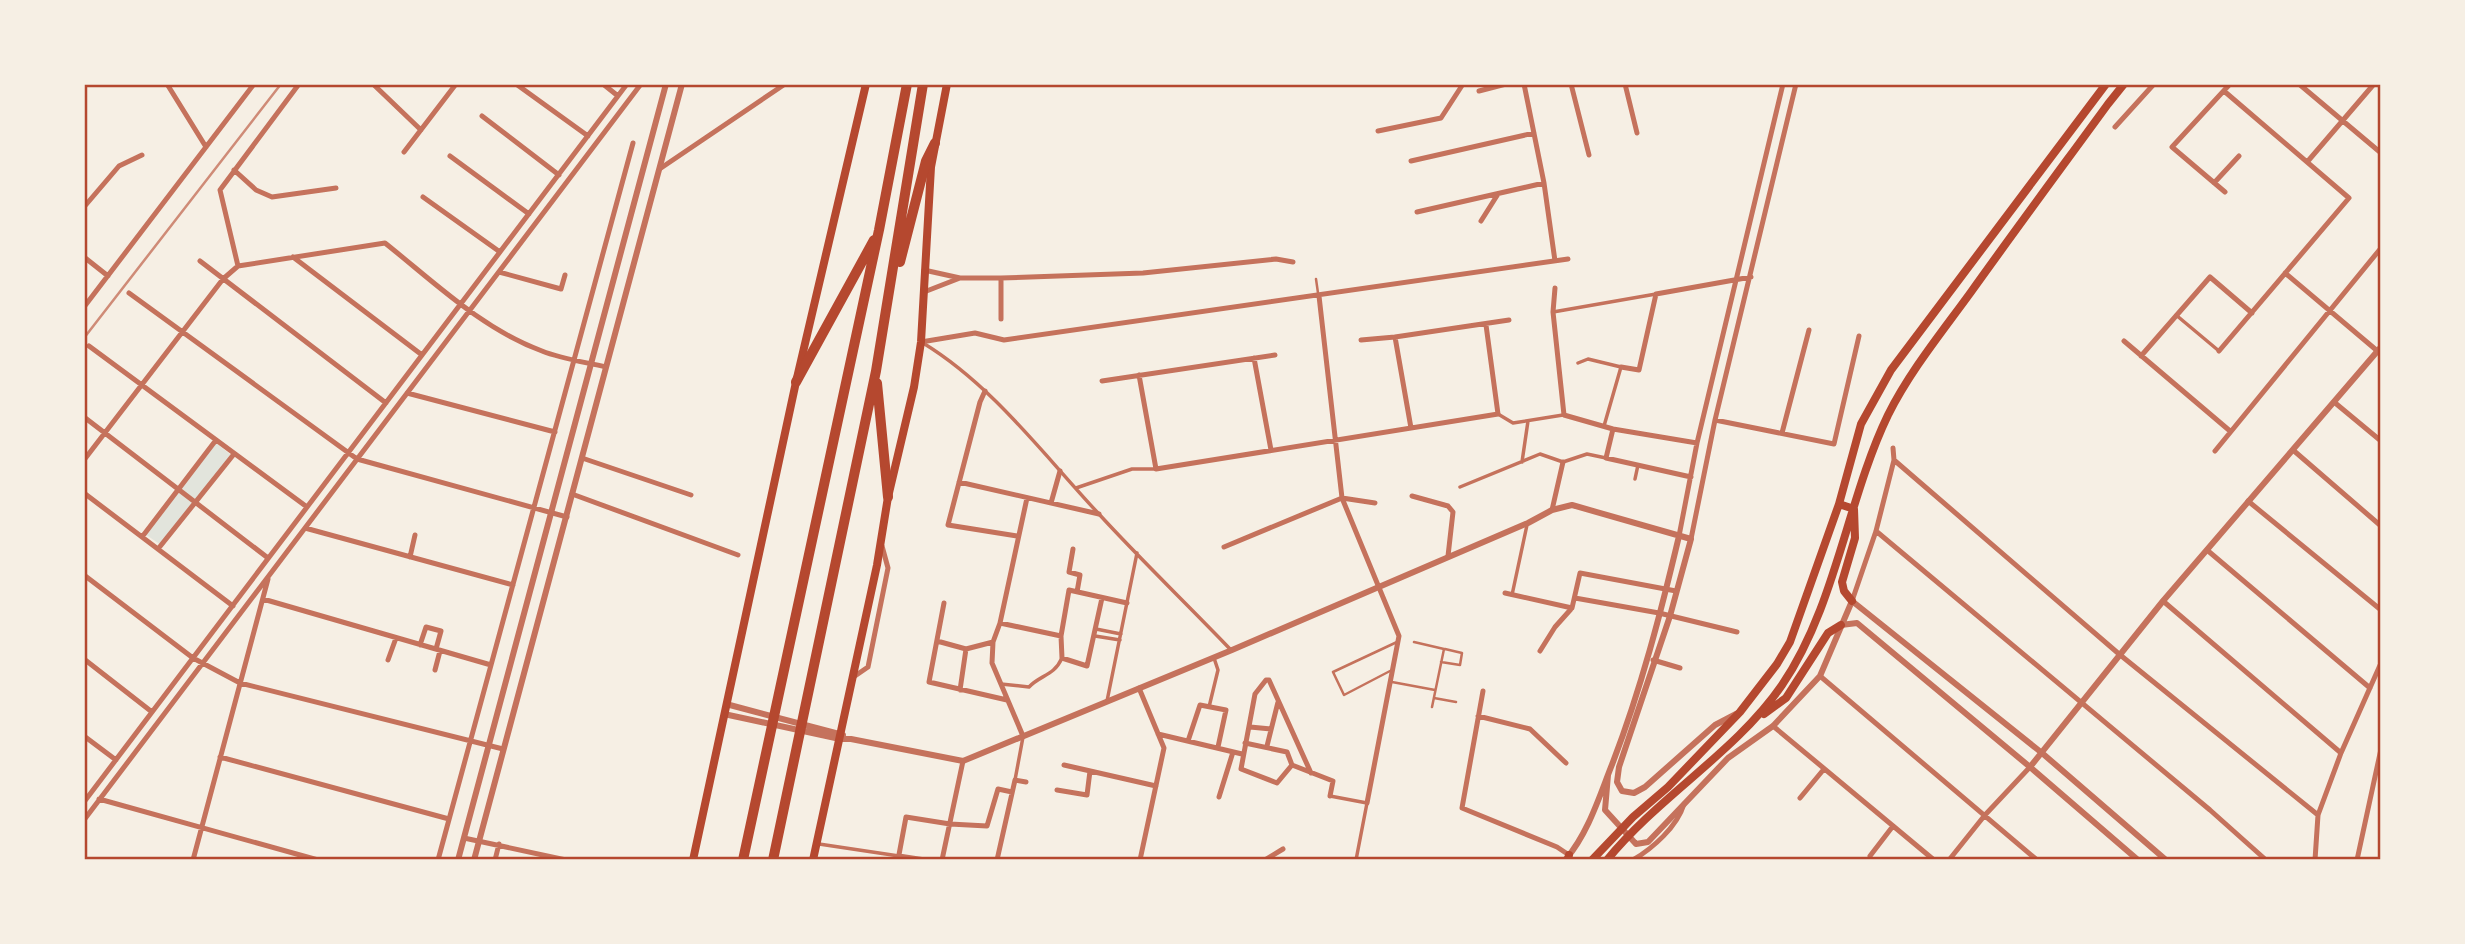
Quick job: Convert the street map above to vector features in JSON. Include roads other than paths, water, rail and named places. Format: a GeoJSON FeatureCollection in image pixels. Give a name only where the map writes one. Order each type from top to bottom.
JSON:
{"type":"FeatureCollection","features":[{"type":"Feature","properties":{"kind":"highway"},"geometry":{"type":"LineString","coordinates":[[773,860],[886,320],[923,84]]}},
{"type":"Feature","properties":{"kind":"highway"},"geometry":{"type":"LineString","coordinates":[[743,860],[879,230],[906,88]]}},
{"type":"Feature","properties":{"kind":"highway"},"geometry":{"type":"LineString","coordinates":[[886,320],[926,162],[935,143]]}},
{"type":"Feature","properties":{"kind":"highway"},"geometry":{"type":"LineString","coordinates":[[796,382],[879,230]]}},
{"type":"Feature","properties":{"kind":"highway"},"geometry":{"type":"LineString","coordinates":[[876,371],[888,497]]}},
{"type":"Feature","properties":{"kind":"main road"},"geometry":{"type":"LineString","coordinates":[[693,860],[796,382],[866,84]]}},
{"type":"Feature","properties":{"kind":"main road"},"geometry":{"type":"LineString","coordinates":[[813,860],[881,542],[888,497],[914,387],[921,342],[930,176],[947,84]]}},
{"type":"Feature","properties":{"kind":"main road"},"geometry":{"type":"LineString","coordinates":[[1592,860],[1633,817],[1668,787],[1763,685],[1790,642],[1839,504],[1861,424],[1891,370],[2106,84]]}},
{"type":"Feature","properties":{"kind":"main road"},"geometry":{"type":"LineString","coordinates":[[1759,717],[1784,683],[1809,638],[1870,456],[1889,413],[1913,373],[2124,84]]}},
{"type":"Feature","properties":{"kind":"main road"},"geometry":{"type":"LineString","coordinates":[[1839,504],[1854,509]]}},
{"type":"Feature","properties":{"kind":"main road"},"geometry":{"type":"LineString","coordinates":[[1852,601],[1842,582],[1855,538],[1854,509]]}},
{"type":"Feature","properties":{"kind":"main road"},"geometry":{"type":"LineString","coordinates":[[1607,860],[1678,788],[1759,717],[1786,698],[1829,633],[1841,625]]}},
{"type":"Feature","properties":{"kind":"street"},"geometry":{"type":"LineString","coordinates":[[167,84],[206,148]]}},
{"type":"Feature","properties":{"kind":"street"},"geometry":{"type":"LineString","coordinates":[[84,307],[254,84]]}},
{"type":"Feature","properties":{"kind":"street"},"geometry":{"type":"LineString","coordinates":[[237,266],[220,190],[299,84]]}},
{"type":"Feature","properties":{"kind":"street"},"geometry":{"type":"LineString","coordinates":[[373,84],[421,130]]}},
{"type":"Feature","properties":{"kind":"street"},"geometry":{"type":"LineString","coordinates":[[381,91],[386,84]]}},
{"type":"Feature","properties":{"kind":"street"},"geometry":{"type":"LineString","coordinates":[[404,152],[456,84]]}},
{"type":"Feature","properties":{"kind":"street"},"geometry":{"type":"LineString","coordinates":[[516,84],[588,136]]}},
{"type":"Feature","properties":{"kind":"street"},"geometry":{"type":"LineString","coordinates":[[603,84],[618,96]]}},
{"type":"Feature","properties":{"kind":"street"},"geometry":{"type":"LineString","coordinates":[[84,802],[627,84]]}},
{"type":"Feature","properties":{"kind":"street"},"geometry":{"type":"LineString","coordinates":[[84,820],[641,84]]}},
{"type":"Feature","properties":{"kind":"street"},"geometry":{"type":"LineString","coordinates":[[458,860],[666,84]]}},
{"type":"Feature","properties":{"kind":"street"},"geometry":{"type":"LineString","coordinates":[[474,860],[682,84]]}},
{"type":"Feature","properties":{"kind":"street"},"geometry":{"type":"LineString","coordinates":[[660,167],[785,84]]}},
{"type":"Feature","properties":{"kind":"street"},"geometry":{"type":"LineString","coordinates":[[1378,131],[1438,120],[1462,84]]}},
{"type":"Feature","properties":{"kind":"street"},"geometry":{"type":"LineString","coordinates":[[1479,91],[1506,84]]}},
{"type":"Feature","properties":{"kind":"street"},"geometry":{"type":"LineString","coordinates":[[1524,84],[1544,183],[1555,261]]}},
{"type":"Feature","properties":{"kind":"street"},"geometry":{"type":"LineString","coordinates":[[1571,84],[1590,155]]}},
{"type":"Feature","properties":{"kind":"street"},"geometry":{"type":"LineString","coordinates":[[1625,84],[1637,133]]}},
{"type":"Feature","properties":{"kind":"street"},"geometry":{"type":"LineString","coordinates":[[1740,712],[1715,724],[1652,782],[1629,793],[1622,791],[1617,782],[1615,766],[1667,589],[1697,443],[1783,84]]}},
{"type":"Feature","properties":{"kind":"street"},"geometry":{"type":"LineString","coordinates":[[1483,691],[1462,808],[1558,847],[1567,858],[1615,766],[1656,661],[1670,616],[1691,539],[1715,420],[1796,84]]}},
{"type":"Feature","properties":{"kind":"street"},"geometry":{"type":"LineString","coordinates":[[2115,127],[2154,84]]}},
{"type":"Feature","properties":{"kind":"street"},"geometry":{"type":"LineString","coordinates":[[2225,192],[2172,147],[2230,84]]}},
{"type":"Feature","properties":{"kind":"street"},"geometry":{"type":"LineString","coordinates":[[2299,84],[2381,153]]}},
{"type":"Feature","properties":{"kind":"street"},"geometry":{"type":"LineString","coordinates":[[2308,161],[2374,84]]}},
{"type":"Feature","properties":{"kind":"street"},"geometry":{"type":"LineString","coordinates":[[2176,315],[2219,351],[2348,198],[2224,91]]}},
{"type":"Feature","properties":{"kind":"street"},"geometry":{"type":"LineString","coordinates":[[482,116],[559,175]]}},
{"type":"Feature","properties":{"kind":"street"},"geometry":{"type":"LineString","coordinates":[[1411,161],[1534,133]]}},
{"type":"Feature","properties":{"kind":"street"},"geometry":{"type":"LineString","coordinates":[[438,860],[633,143]]}},
{"type":"Feature","properties":{"kind":"street"},"geometry":{"type":"LineString","coordinates":[[84,207],[119,166],[142,155]]}},
{"type":"Feature","properties":{"kind":"street"},"geometry":{"type":"LineString","coordinates":[[450,156],[529,214]]}},
{"type":"Feature","properties":{"kind":"street"},"geometry":{"type":"LineString","coordinates":[[2214,183],[2239,156]]}},
{"type":"Feature","properties":{"kind":"street"},"geometry":{"type":"LineString","coordinates":[[234,170],[256,190],[272,197],[336,188]]}},
{"type":"Feature","properties":{"kind":"street"},"geometry":{"type":"LineString","coordinates":[[1417,212],[1544,183]]}},
{"type":"Feature","properties":{"kind":"street"},"geometry":{"type":"LineString","coordinates":[[1481,221],[1498,194]]}},
{"type":"Feature","properties":{"kind":"street"},"geometry":{"type":"LineString","coordinates":[[423,197],[500,252]]}},
{"type":"Feature","properties":{"kind":"street"},"geometry":{"type":"LineString","coordinates":[[613,220],[629,222]]}},
{"type":"Feature","properties":{"kind":"street"},"geometry":{"type":"LineString","coordinates":[[84,460],[223,279],[237,266],[385,243],[470,310],[520,342],[554,355],[606,367]]}},
{"type":"Feature","properties":{"kind":"street"},"geometry":{"type":"LineString","coordinates":[[2215,450],[2381,248]]}},
{"type":"Feature","properties":{"kind":"street"},"geometry":{"type":"LineString","coordinates":[[84,257],[108,275]]}},
{"type":"Feature","properties":{"kind":"street"},"geometry":{"type":"LineString","coordinates":[[293,257],[422,355]]}},
{"type":"Feature","properties":{"kind":"street"},"geometry":{"type":"LineString","coordinates":[[924,270],[960,278],[1001,278],[1143,272],[1276,259],[1293,262]]}},
{"type":"Feature","properties":{"kind":"street"},"geometry":{"type":"LineString","coordinates":[[921,342],[975,333],[1004,340],[1568,259]]}},
{"type":"Feature","properties":{"kind":"street"},"geometry":{"type":"LineString","coordinates":[[200,261],[386,403]]}},
{"type":"Feature","properties":{"kind":"street"},"geometry":{"type":"LineString","coordinates":[[499,272],[561,289],[565,275]]}},
{"type":"Feature","properties":{"kind":"street"},"geometry":{"type":"LineString","coordinates":[[1949,860],[1985,815],[2042,753],[2163,601],[2380,351],[2286,273]]}},
{"type":"Feature","properties":{"kind":"street"},"geometry":{"type":"LineString","coordinates":[[1553,312],[1751,277]]}},
{"type":"Feature","properties":{"kind":"street"},"geometry":{"type":"LineString","coordinates":[[2141,356],[2210,277],[2252,313]]}},
{"type":"Feature","properties":{"kind":"street"},"geometry":{"type":"LineString","coordinates":[[923,292],[960,278]]}},
{"type":"Feature","properties":{"kind":"street"},"geometry":{"type":"LineString","coordinates":[[1001,278],[1001,319]]}},
{"type":"Feature","properties":{"kind":"street"},"geometry":{"type":"LineString","coordinates":[[1555,288],[1553,312],[1564,415]]}},
{"type":"Feature","properties":{"kind":"street"},"geometry":{"type":"LineString","coordinates":[[129,293],[357,459],[567,517]]}},
{"type":"Feature","properties":{"kind":"street"},"geometry":{"type":"LineString","coordinates":[[1578,363],[1588,359],[1639,370],[1656,294]]}},
{"type":"Feature","properties":{"kind":"street"},"geometry":{"type":"LineString","coordinates":[[1319,296],[1342,498],[1400,641],[1356,860]]}},
{"type":"Feature","properties":{"kind":"street"},"geometry":{"type":"LineString","coordinates":[[1361,340],[1509,320]]}},
{"type":"Feature","properties":{"kind":"street"},"geometry":{"type":"LineString","coordinates":[[1486,325],[1498,414]]}},
{"type":"Feature","properties":{"kind":"street"},"geometry":{"type":"LineString","coordinates":[[1782,433],[1809,330]]}},
{"type":"Feature","properties":{"kind":"street"},"geometry":{"type":"LineString","coordinates":[[1715,420],[1834,444],[1859,336]]}},
{"type":"Feature","properties":{"kind":"street"},"geometry":{"type":"LineString","coordinates":[[1395,337],[1411,428]]}},
{"type":"Feature","properties":{"kind":"street"},"geometry":{"type":"LineString","coordinates":[[2124,341],[2230,431]]}},
{"type":"Feature","properties":{"kind":"street"},"geometry":{"type":"LineString","coordinates":[[921,342],[951,360],[985,391],[1098,514],[1232,650]]}},
{"type":"Feature","properties":{"kind":"street"},"geometry":{"type":"LineString","coordinates":[[89,346],[307,507]]}},
{"type":"Feature","properties":{"kind":"street"},"geometry":{"type":"LineString","coordinates":[[1102,381],[1275,355]]}},
{"type":"Feature","properties":{"kind":"street"},"geometry":{"type":"LineString","coordinates":[[1254,358],[1270,450]]}},
{"type":"Feature","properties":{"kind":"street"},"geometry":{"type":"LineString","coordinates":[[1604,426],[1621,367]]}},
{"type":"Feature","properties":{"kind":"street"},"geometry":{"type":"LineString","coordinates":[[1139,374],[1156,469]]}},
{"type":"Feature","properties":{"kind":"street"},"geometry":{"type":"LineString","coordinates":[[985,391],[948,525],[1017,536]]}},
{"type":"Feature","properties":{"kind":"street"},"geometry":{"type":"LineString","coordinates":[[407,393],[555,432]]}},
{"type":"Feature","properties":{"kind":"street"},"geometry":{"type":"LineString","coordinates":[[2334,402],[2381,441]]}},
{"type":"Feature","properties":{"kind":"street"},"geometry":{"type":"LineString","coordinates":[[1076,488],[1132,469],[1156,469],[1498,414],[1513,423],[1564,415],[1613,429],[1697,443]]}},
{"type":"Feature","properties":{"kind":"street"},"geometry":{"type":"LineString","coordinates":[[84,417],[268,558]]}},
{"type":"Feature","properties":{"kind":"street"},"geometry":{"type":"LineString","coordinates":[[1522,462],[1528,421]]}},
{"type":"Feature","properties":{"kind":"street"},"geometry":{"type":"LineString","coordinates":[[1606,458],[1613,429]]}},
{"type":"Feature","properties":{"kind":"street"},"geometry":{"type":"LineString","coordinates":[[142,537],[216,440]]}},
{"type":"Feature","properties":{"kind":"street"},"geometry":{"type":"LineString","coordinates":[[1608,775],[1604,804],[1609,816],[1636,844],[1648,842],[1728,758],[1773,726],[1820,676],[1852,601],[1876,531],[1894,460],[1894,448]]}},
{"type":"Feature","properties":{"kind":"street"},"geometry":{"type":"LineString","coordinates":[[2293,450],[2381,526]]}},
{"type":"Feature","properties":{"kind":"street"},"geometry":{"type":"LineString","coordinates":[[158,549],[234,454]]}},
{"type":"Feature","properties":{"kind":"street"},"geometry":{"type":"LineString","coordinates":[[1460,487],[1540,454],[1563,461],[1587,454],[1690,477]]}},
{"type":"Feature","properties":{"kind":"street"},"geometry":{"type":"LineString","coordinates":[[582,458],[691,495]]}},
{"type":"Feature","properties":{"kind":"street"},"geometry":{"type":"LineString","coordinates":[[1894,460],[2119,654],[2319,815]]}},
{"type":"Feature","properties":{"kind":"street"},"geometry":{"type":"LineString","coordinates":[[1552,510],[1563,461]]}},
{"type":"Feature","properties":{"kind":"street"},"geometry":{"type":"LineString","coordinates":[[1635,479],[1639,465]]}},
{"type":"Feature","properties":{"kind":"street"},"geometry":{"type":"LineString","coordinates":[[1051,503],[1060,471]]}},
{"type":"Feature","properties":{"kind":"street"},"geometry":{"type":"LineString","coordinates":[[959,482],[1098,514]]}},
{"type":"Feature","properties":{"kind":"street"},"geometry":{"type":"LineString","coordinates":[[84,493],[233,606]]}},
{"type":"Feature","properties":{"kind":"street"},"geometry":{"type":"LineString","coordinates":[[572,494],[738,555]]}},
{"type":"Feature","properties":{"kind":"street"},"geometry":{"type":"LineString","coordinates":[[1412,496],[1448,506],[1453,512],[1448,556]]}},
{"type":"Feature","properties":{"kind":"street"},"geometry":{"type":"LineString","coordinates":[[997,860],[1023,736],[992,663],[993,642],[1000,622],[1027,498]]}},
{"type":"Feature","properties":{"kind":"street"},"geometry":{"type":"LineString","coordinates":[[1224,547],[1342,498],[1375,503]]}},
{"type":"Feature","properties":{"kind":"street"},"geometry":{"type":"LineString","coordinates":[[2248,501],[2381,610]]}},
{"type":"Feature","properties":{"kind":"street"},"geometry":{"type":"LineString","coordinates":[[725,709],[851,739],[963,761],[1214,658],[1528,523],[1552,510],[1572,505],[1691,539]]}},
{"type":"Feature","properties":{"kind":"street"},"geometry":{"type":"LineString","coordinates":[[1512,595],[1528,523]]}},
{"type":"Feature","properties":{"kind":"street"},"geometry":{"type":"LineString","coordinates":[[305,528],[513,585]]}},
{"type":"Feature","properties":{"kind":"street"},"geometry":{"type":"LineString","coordinates":[[1876,531],[2210,810],[2266,860]]}},
{"type":"Feature","properties":{"kind":"street"},"geometry":{"type":"LineString","coordinates":[[410,557],[415,535]]}},
{"type":"Feature","properties":{"kind":"street"},"geometry":{"type":"LineString","coordinates":[[852,678],[868,667],[888,568],[881,542]]}},
{"type":"Feature","properties":{"kind":"street"},"geometry":{"type":"LineString","coordinates":[[1073,549],[1069,572],[1080,575],[1077,592]]}},
{"type":"Feature","properties":{"kind":"street"},"geometry":{"type":"LineString","coordinates":[[2207,550],[2370,688]]}},
{"type":"Feature","properties":{"kind":"street"},"geometry":{"type":"LineString","coordinates":[[1107,701],[1137,553]]}},
{"type":"Feature","properties":{"kind":"street"},"geometry":{"type":"LineString","coordinates":[[1540,651],[1555,627],[1572,608],[1580,573],[1676,591]]}},
{"type":"Feature","properties":{"kind":"street"},"geometry":{"type":"LineString","coordinates":[[84,575],[193,658],[240,682],[503,749]]}},
{"type":"Feature","properties":{"kind":"street"},"geometry":{"type":"LineString","coordinates":[[193,860],[269,576]]}},
{"type":"Feature","properties":{"kind":"street"},"geometry":{"type":"LineString","coordinates":[[1001,684],[1029,687],[1035,680],[1045,678],[1058,666],[1062,658],[1061,636],[1069,590],[1127,603]]}},
{"type":"Feature","properties":{"kind":"street"},"geometry":{"type":"LineString","coordinates":[[1504,593],[1572,608]]}},
{"type":"Feature","properties":{"kind":"street"},"geometry":{"type":"LineString","coordinates":[[1062,658],[1087,666],[1102,598]]}},
{"type":"Feature","properties":{"kind":"street"},"geometry":{"type":"LineString","coordinates":[[1575,598],[1659,613],[1737,632]]}},
{"type":"Feature","properties":{"kind":"street"},"geometry":{"type":"LineString","coordinates":[[262,599],[491,665]]}},
{"type":"Feature","properties":{"kind":"street"},"geometry":{"type":"LineString","coordinates":[[1852,601],[2042,753],[2166,860]]}},
{"type":"Feature","properties":{"kind":"street"},"geometry":{"type":"LineString","coordinates":[[2163,601],[2341,753]]}},
{"type":"Feature","properties":{"kind":"street"},"geometry":{"type":"LineString","coordinates":[[944,603],[929,682],[1007,700]]}},
{"type":"Feature","properties":{"kind":"street"},"geometry":{"type":"LineString","coordinates":[[1000,622],[1061,636]]}},
{"type":"Feature","properties":{"kind":"street"},"geometry":{"type":"LineString","coordinates":[[1841,625],[1857,624],[2138,860]]}},
{"type":"Feature","properties":{"kind":"street"},"geometry":{"type":"LineString","coordinates":[[421,645],[426,627],[440,631],[435,670]]}},
{"type":"Feature","properties":{"kind":"street"},"geometry":{"type":"LineString","coordinates":[[1096,629],[1121,634]]}},
{"type":"Feature","properties":{"kind":"street"},"geometry":{"type":"LineString","coordinates":[[1095,636],[1120,640]]}},
{"type":"Feature","properties":{"kind":"street"},"geometry":{"type":"LineString","coordinates":[[388,660],[396,638]]}},
{"type":"Feature","properties":{"kind":"street"},"geometry":{"type":"LineString","coordinates":[[936,641],[966,649],[993,642]]}},
{"type":"Feature","properties":{"kind":"street"},"geometry":{"type":"LineString","coordinates":[[960,690],[966,649]]}},
{"type":"Feature","properties":{"kind":"street"},"geometry":{"type":"LineString","coordinates":[[1209,707],[1218,670],[1214,658]]}},
{"type":"Feature","properties":{"kind":"street"},"geometry":{"type":"LineString","coordinates":[[84,659],[152,712]]}},
{"type":"Feature","properties":{"kind":"street"},"geometry":{"type":"LineString","coordinates":[[1647,659],[1680,668]]}},
{"type":"Feature","properties":{"kind":"street"},"geometry":{"type":"LineString","coordinates":[[2315,860],[2319,815],[2341,753],[2381,663]]}},
{"type":"Feature","properties":{"kind":"street"},"geometry":{"type":"LineString","coordinates":[[1820,676],[2037,860]]}},
{"type":"Feature","properties":{"kind":"street"},"geometry":{"type":"LineString","coordinates":[[1292,765],[1277,783],[1242,771],[1242,754],[1250,727],[1255,694],[1263,682],[1269,680],[1311,773]]}},
{"type":"Feature","properties":{"kind":"street"},"geometry":{"type":"LineString","coordinates":[[1139,688],[1164,748],[1140,860]]}},
{"type":"Feature","properties":{"kind":"street"},"geometry":{"type":"LineString","coordinates":[[1267,747],[1278,701]]}},
{"type":"Feature","properties":{"kind":"street"},"geometry":{"type":"LineString","coordinates":[[1188,741],[1200,705],[1226,710],[1218,747]]}},
{"type":"Feature","properties":{"kind":"street"},"geometry":{"type":"LineString","coordinates":[[1478,716],[1530,729],[1566,763]]}},
{"type":"Feature","properties":{"kind":"street"},"geometry":{"type":"LineString","coordinates":[[1773,726],[1934,860]]}},
{"type":"Feature","properties":{"kind":"street"},"geometry":{"type":"LineString","coordinates":[[1250,727],[1271,729]]}},
{"type":"Feature","properties":{"kind":"street"},"geometry":{"type":"LineString","coordinates":[[1158,734],[1242,754]]}},
{"type":"Feature","properties":{"kind":"street"},"geometry":{"type":"LineString","coordinates":[[84,736],[116,760]]}},
{"type":"Feature","properties":{"kind":"street"},"geometry":{"type":"LineString","coordinates":[[1245,743],[1287,752],[1292,765],[1333,782],[1330,796],[1367,803]]}},
{"type":"Feature","properties":{"kind":"street"},"geometry":{"type":"LineString","coordinates":[[2357,860],[2381,749]]}},
{"type":"Feature","properties":{"kind":"street"},"geometry":{"type":"LineString","coordinates":[[1219,797],[1233,752]]}},
{"type":"Feature","properties":{"kind":"street"},"geometry":{"type":"LineString","coordinates":[[220,757],[449,819]]}},
{"type":"Feature","properties":{"kind":"street"},"geometry":{"type":"LineString","coordinates":[[942,860],[963,761]]}},
{"type":"Feature","properties":{"kind":"street"},"geometry":{"type":"LineString","coordinates":[[1064,765],[1156,786]]}},
{"type":"Feature","properties":{"kind":"street"},"geometry":{"type":"LineString","coordinates":[[1800,798],[1824,769]]}},
{"type":"Feature","properties":{"kind":"street"},"geometry":{"type":"LineString","coordinates":[[1057,790],[1087,795],[1090,771]]}},
{"type":"Feature","properties":{"kind":"street"},"geometry":{"type":"LineString","coordinates":[[1015,779],[1026,782]]}},
{"type":"Feature","properties":{"kind":"street"},"geometry":{"type":"LineString","coordinates":[[898,858],[906,817],[987,826],[998,789],[1012,792]]}},
{"type":"Feature","properties":{"kind":"street"},"geometry":{"type":"LineString","coordinates":[[99,799],[318,860]]}},
{"type":"Feature","properties":{"kind":"street"},"geometry":{"type":"LineString","coordinates":[[1633,860],[1649,850],[1678,817],[1684,804]]}},
{"type":"Feature","properties":{"kind":"street"},"geometry":{"type":"LineString","coordinates":[[1870,856],[1893,826]]}},
{"type":"Feature","properties":{"kind":"street"},"geometry":{"type":"LineString","coordinates":[[464,838],[566,860]]}},
{"type":"Feature","properties":{"kind":"street"},"geometry":{"type":"LineString","coordinates":[[817,843],[898,858],[925,860]]}},
{"type":"Feature","properties":{"kind":"street"},"geometry":{"type":"LineString","coordinates":[[495,860],[499,844]]}},
{"type":"Feature","properties":{"kind":"street"},"geometry":{"type":"LineString","coordinates":[[1265,860],[1283,849]]}},
{"type":"Feature","properties":{"kind":"lane"},"geometry":{"type":"LineString","coordinates":[[1316,279],[1319,296]]}},
{"type":"Feature","properties":{"kind":"lane"},"geometry":{"type":"LineString","coordinates":[[1395,668],[1344,695],[1334,672],[1400,641]]}},
{"type":"Feature","properties":{"kind":"lane"},"geometry":{"type":"LineString","coordinates":[[1414,642],[1462,653],[1460,666],[1441,662]]}},
{"type":"Feature","properties":{"kind":"lane"},"geometry":{"type":"LineString","coordinates":[[1432,707],[1444,649]]}},
{"type":"Feature","properties":{"kind":"lane"},"geometry":{"type":"LineString","coordinates":[[1392,682],[1435,690]]}},
{"type":"Feature","properties":{"kind":"lane"},"geometry":{"type":"LineString","coordinates":[[1434,698],[1456,702]]}},
{"type":"Feature","properties":{"kind":"railway"},"geometry":{"type":"LineString","coordinates":[[84,338],[281,84]]}}]}
